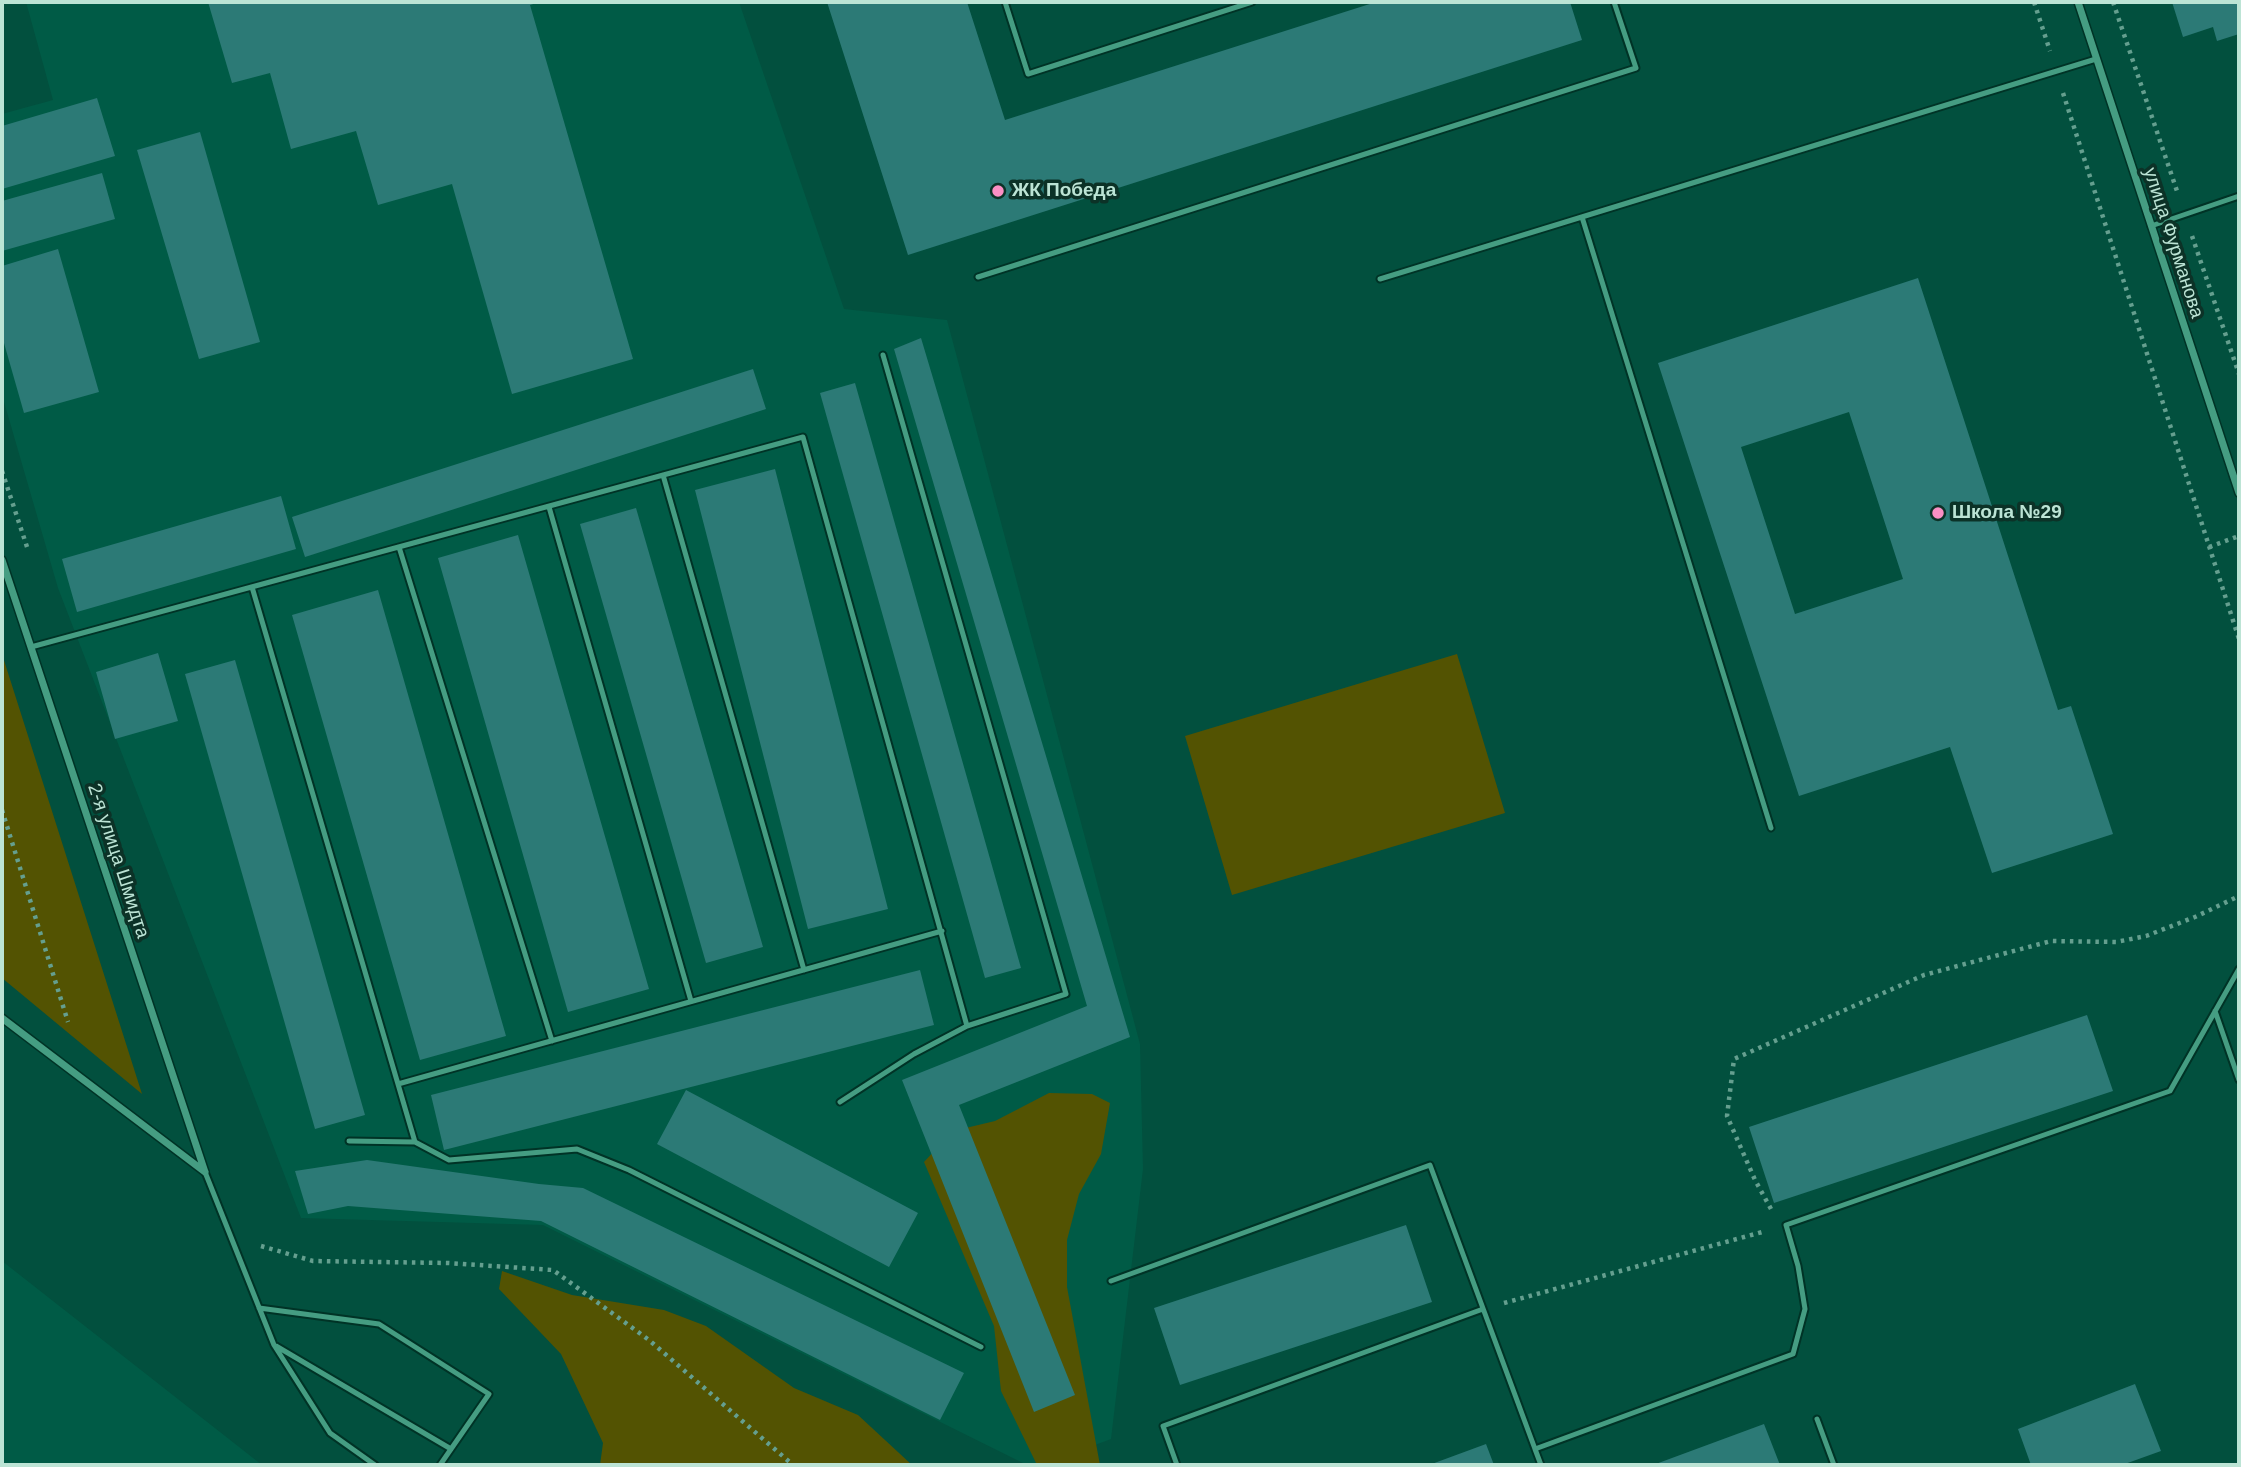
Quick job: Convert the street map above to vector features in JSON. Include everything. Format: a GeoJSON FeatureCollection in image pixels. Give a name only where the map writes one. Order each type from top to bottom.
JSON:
{"type":"FeatureCollection","features":[{"type":"Feature","properties":{"kind":"street","name":"улица Фурманова"},"geometry":{"type":"LineString","coordinates":[[2078,2],[2238,483],[2239,493]]}},
{"type":"Feature","properties":{"kind":"street","name":"2-я улица Шмидта"},"geometry":{"type":"LineString","coordinates":[[2,560],[205,1172]]}},
{"type":"Feature","properties":{"kind":"street"},"geometry":{"type":"LineString","coordinates":[[2,1018],[205,1172]]}},
{"type":"Feature","properties":{"kind":"lane"},"geometry":{"type":"LineString","coordinates":[[1005,2],[1028,74],[1252,2]]}},
{"type":"Feature","properties":{"kind":"lane"},"geometry":{"type":"LineString","coordinates":[[978,277],[1636,68],[1615,2]]}},
{"type":"Feature","properties":{"kind":"lane"},"geometry":{"type":"LineString","coordinates":[[1380,279],[2096,59]]}},
{"type":"Feature","properties":{"kind":"lane"},"geometry":{"type":"LineString","coordinates":[[2151,226],[2239,196]]}},
{"type":"Feature","properties":{"kind":"lane"},"geometry":{"type":"LineString","coordinates":[[1582,217],[1772,828]]}},
{"type":"Feature","properties":{"kind":"lane"},"geometry":{"type":"LineString","coordinates":[[840,1102],[914,1054],[967,1026],[1066,994],[883,355]]}},
{"type":"Feature","properties":{"kind":"lane"},"geometry":{"type":"LineString","coordinates":[[31,648],[803,438],[967,1026]]}},
{"type":"Feature","properties":{"kind":"lane"},"geometry":{"type":"LineString","coordinates":[[663,475],[804,970]]}},
{"type":"Feature","properties":{"kind":"lane"},"geometry":{"type":"LineString","coordinates":[[548,507],[691,1001]]}},
{"type":"Feature","properties":{"kind":"lane"},"geometry":{"type":"LineString","coordinates":[[399,547],[552,1041]]}},
{"type":"Feature","properties":{"kind":"lane"},"geometry":{"type":"LineString","coordinates":[[252,587],[415,1142]]}},
{"type":"Feature","properties":{"kind":"lane"},"geometry":{"type":"LineString","coordinates":[[398,1084],[942,931]]}},
{"type":"Feature","properties":{"kind":"lane"},"geometry":{"type":"LineString","coordinates":[[1535,1449],[1793,1354],[1805,1309],[1798,1266],[1786,1225],[2170,1091],[2239,969]]}},
{"type":"Feature","properties":{"kind":"lane"},"geometry":{"type":"LineString","coordinates":[[2215,1011],[2239,1080]]}},
{"type":"Feature","properties":{"kind":"lane"},"geometry":{"type":"LineString","coordinates":[[349,1141],[415,1142],[449,1160],[577,1149],[629,1170],[981,1348]]}},
{"type":"Feature","properties":{"kind":"lane"},"geometry":{"type":"LineString","coordinates":[[1111,1281],[1430,1165],[1541,1465]]}},
{"type":"Feature","properties":{"kind":"lane","name":"2-я улица Шмидта"},"geometry":{"type":"LineString","coordinates":[[205,1172],[274,1345],[330,1433],[375,1465]]}},
{"type":"Feature","properties":{"kind":"lane"},"geometry":{"type":"LineString","coordinates":[[259,1308],[379,1324],[489,1394],[440,1465]]}},
{"type":"Feature","properties":{"kind":"lane"},"geometry":{"type":"LineString","coordinates":[[1177,1465],[1163,1426],[1483,1309]]}},
{"type":"Feature","properties":{"kind":"lane"},"geometry":{"type":"LineString","coordinates":[[274,1345],[451,1449]]}},
{"type":"Feature","properties":{"kind":"lane"},"geometry":{"type":"LineString","coordinates":[[1817,1419],[1834,1465]]}},
{"type":"Feature","properties":{"kind":"path"},"geometry":{"type":"LineString","coordinates":[[2034,2],[2239,639]]}},
{"type":"Feature","properties":{"kind":"path"},"geometry":{"type":"LineString","coordinates":[[2113,2],[2239,374]]}},
{"type":"Feature","properties":{"kind":"path"},"geometry":{"type":"LineString","coordinates":[[2209,547],[2239,536]]}},
{"type":"Feature","properties":{"kind":"path"},"geometry":{"type":"LineString","coordinates":[[2,810],[68,1021]]}},
{"type":"Feature","properties":{"kind":"path"},"geometry":{"type":"LineString","coordinates":[[1483,1309],[1786,1225],[1768,1206],[1727,1116],[1734,1059],[1924,975],[2051,941],[2116,942],[2146,936],[2239,896]]}},
{"type":"Feature","properties":{"kind":"path"},"geometry":{"type":"LineString","coordinates":[[231,1238],[313,1261],[448,1263],[553,1270],[649,1340],[793,1465]]}},
{"type":"Feature","properties":{"kind":"shaded area"},"geometry":{"type":"Polygon","coordinates":[[[26,2],[739,2],[844,309],[947,320],[1140,1044],[1143,1169],[1111,1439],[1042,1465],[1027,1465],[543,1225],[301,1218],[58,588],[2,395],[2,114],[53,100],[26,2]]]}},
{"type":"Feature","properties":{"kind":"shaded area"},"geometry":{"type":"Polygon","coordinates":[[[2,654],[142,1094],[2,978],[2,654]]]}},
{"type":"Feature","properties":{"kind":"shaded area"},"geometry":{"type":"Polygon","coordinates":[[[1457,654],[1505,813],[1232,895],[1185,736],[1457,654]]]}},
{"type":"Feature","properties":{"kind":"shaded area"},"geometry":{"type":"Polygon","coordinates":[[[1049,1093],[1092,1094],[1110,1103],[1101,1154],[1079,1194],[1067,1240],[1067,1287],[1100,1465],[1037,1465],[1001,1391],[994,1326],[924,1162],[953,1131],[995,1121],[1049,1093]]]}},
{"type":"Feature","properties":{"kind":"shaded area"},"geometry":{"type":"Polygon","coordinates":[[[2,1261],[262,1465],[2,1465],[2,1261]]]}},
{"type":"Feature","properties":{"kind":"shaded area"},"geometry":{"type":"Polygon","coordinates":[[[502,1271],[572,1295],[664,1310],[706,1326],[794,1388],[858,1415],[912,1465],[600,1465],[603,1443],[561,1354],[499,1289],[502,1271]]]}},
{"type":"Feature","properties":{"kind":"building"},"geometry":{"type":"Polygon","coordinates":[[[208,2],[540,2],[530,5],[633,359],[512,394],[452,184],[378,205],[356,131],[291,149],[270,73],[232,83],[208,2]]]}},
{"type":"Feature","properties":{"kind":"building","name":"ЖК Победа"},"geometry":{"type":"Polygon","coordinates":[[[827,2],[967,2],[1005,120],[1376,2],[1570,2],[1582,40],[908,255],[827,2]]]}},
{"type":"Feature","properties":{"kind":"building"},"geometry":{"type":"Polygon","coordinates":[[[2172,2],[2239,2],[2239,34],[2217,41],[2213,27],[2183,37],[2172,2]]]}},
{"type":"Feature","properties":{"kind":"building"},"geometry":{"type":"Polygon","coordinates":[[[97,98],[115,156],[2,189],[2,126],[97,98]]]}},
{"type":"Feature","properties":{"kind":"building"},"geometry":{"type":"Polygon","coordinates":[[[200,132],[260,342],[199,359],[137,150],[200,132]]]}},
{"type":"Feature","properties":{"kind":"building"},"geometry":{"type":"Polygon","coordinates":[[[102,173],[115,219],[2,251],[2,201],[102,173]]]}},
{"type":"Feature","properties":{"kind":"building"},"geometry":{"type":"Polygon","coordinates":[[[58,249],[99,392],[24,413],[2,336],[2,266],[58,249]]]}},
{"type":"Feature","properties":{"kind":"building","name":"Школа №29"},"geometry":{"type":"Polygon","coordinates":[[[1918,278],[2058,710],[2071,706],[2113,834],[1992,873],[1950,747],[1799,796],[1658,363],[1918,278]],[[1849,412],[1741,447],[1795,614],[1903,579],[1849,412]]]}},
{"type":"Feature","properties":{"kind":"building"},"geometry":{"type":"Polygon","coordinates":[[[921,338],[1130,1037],[959,1105],[1075,1395],[1034,1412],[902,1080],[1087,1006],[894,349],[921,338]]]}},
{"type":"Feature","properties":{"kind":"building"},"geometry":{"type":"Polygon","coordinates":[[[753,369],[766,409],[305,557],[292,517],[753,369]]]}},
{"type":"Feature","properties":{"kind":"building"},"geometry":{"type":"Polygon","coordinates":[[[855,383],[1021,968],[985,978],[820,393],[855,383]]]}},
{"type":"Feature","properties":{"kind":"building"},"geometry":{"type":"Polygon","coordinates":[[[775,469],[888,909],[808,929],[695,490],[775,469]]]}},
{"type":"Feature","properties":{"kind":"building"},"geometry":{"type":"Polygon","coordinates":[[[281,496],[296,549],[77,612],[62,559],[281,496]]]}},
{"type":"Feature","properties":{"kind":"building"},"geometry":{"type":"Polygon","coordinates":[[[636,508],[763,947],[706,963],[580,524],[636,508]]]}},
{"type":"Feature","properties":{"kind":"building"},"geometry":{"type":"Polygon","coordinates":[[[518,535],[649,989],[568,1012],[438,558],[518,535]]]}},
{"type":"Feature","properties":{"kind":"building"},"geometry":{"type":"Polygon","coordinates":[[[378,590],[506,1036],[420,1060],[292,615],[378,590]]]}},
{"type":"Feature","properties":{"kind":"building"},"geometry":{"type":"Polygon","coordinates":[[[158,653],[178,721],[115,739],[96,672],[158,653]]]}},
{"type":"Feature","properties":{"kind":"building"},"geometry":{"type":"Polygon","coordinates":[[[235,660],[365,1115],[315,1129],[185,674],[235,660]]]}},
{"type":"Feature","properties":{"kind":"building"},"geometry":{"type":"Polygon","coordinates":[[[920,970],[934,1025],[444,1150],[431,1095],[920,970]]]}},
{"type":"Feature","properties":{"kind":"building"},"geometry":{"type":"Polygon","coordinates":[[[2087,1015],[2113,1091],[1774,1203],[1749,1127],[2087,1015]]]}},
{"type":"Feature","properties":{"kind":"building"},"geometry":{"type":"Polygon","coordinates":[[[686,1090],[918,1213],[889,1267],[657,1144],[686,1090]]]}},
{"type":"Feature","properties":{"kind":"building"},"geometry":{"type":"Polygon","coordinates":[[[367,1160],[583,1188],[964,1373],[940,1420],[541,1221],[348,1206],[308,1214],[295,1171],[367,1160]]]}},
{"type":"Feature","properties":{"kind":"building"},"geometry":{"type":"Polygon","coordinates":[[[1406,1225],[1432,1302],[1180,1385],[1154,1308],[1406,1225]]]}},
{"type":"Feature","properties":{"kind":"building"},"geometry":{"type":"Polygon","coordinates":[[[2135,1384],[2161,1451],[2122,1465],[2031,1465],[2018,1429],[2135,1384]]]}},
{"type":"Feature","properties":{"kind":"building"},"geometry":{"type":"Polygon","coordinates":[[[1764,1424],[1780,1465],[1653,1465],[1764,1424]]]}},
{"type":"Feature","properties":{"kind":"building"},"geometry":{"type":"Polygon","coordinates":[[[1486,1444],[1494,1465],[1429,1465],[1486,1444]]]}},
{"type":"Feature","properties":{"kind":"place","name":"ЖК Победа"},"geometry":{"type":"Point","coordinates":[998,191]}},
{"type":"Feature","properties":{"kind":"place","name":"Школа №29"},"geometry":{"type":"Point","coordinates":[1938,513]}}]}
